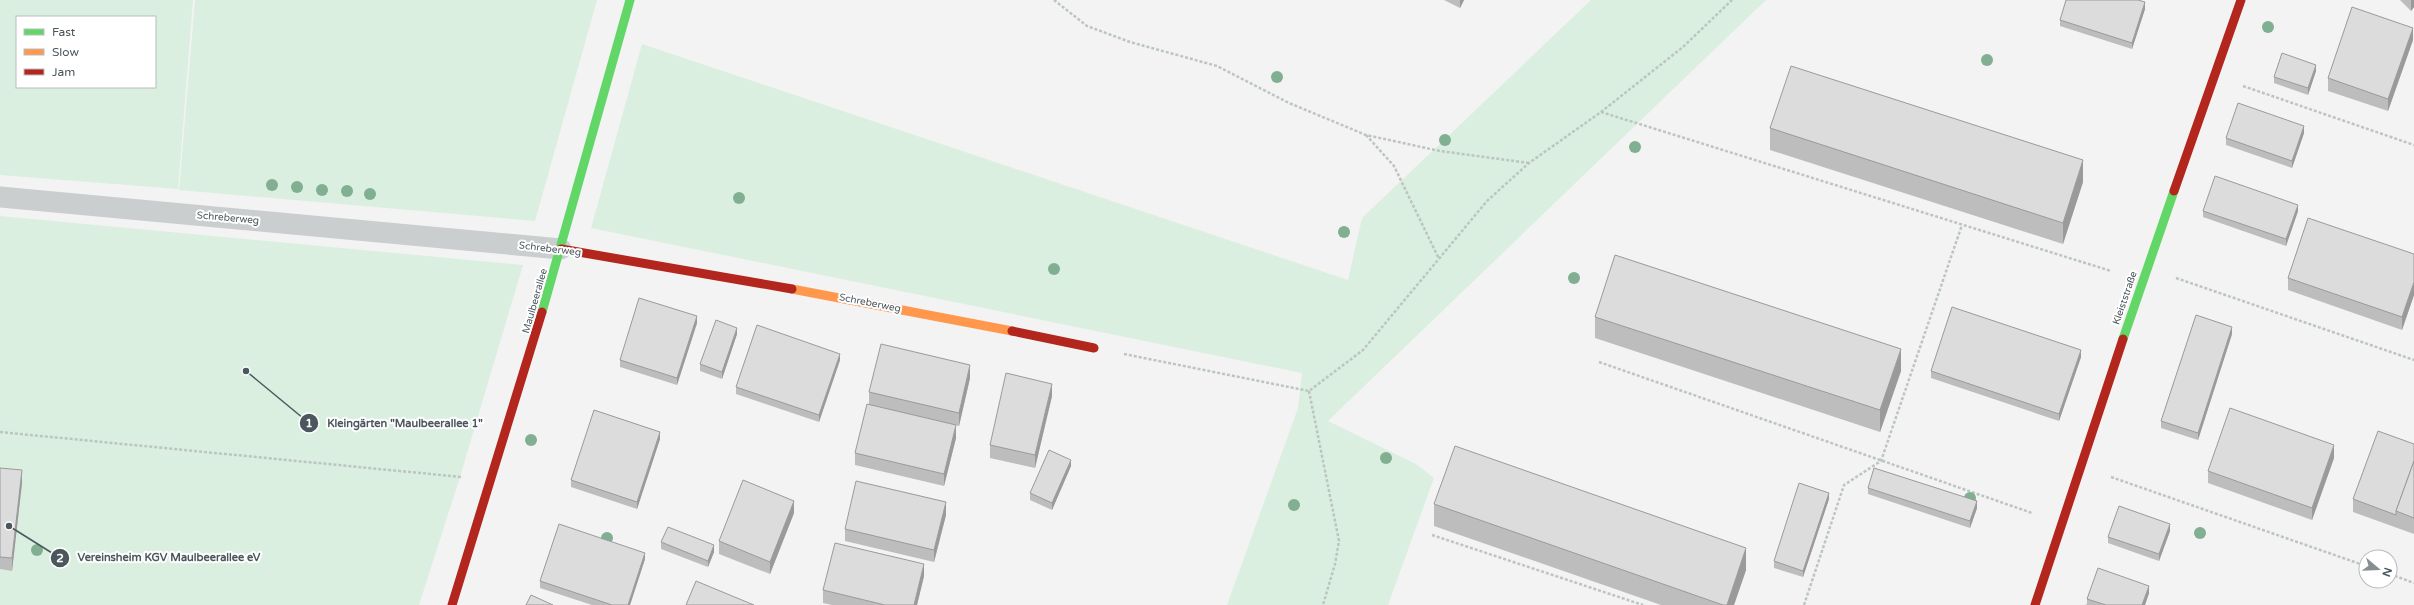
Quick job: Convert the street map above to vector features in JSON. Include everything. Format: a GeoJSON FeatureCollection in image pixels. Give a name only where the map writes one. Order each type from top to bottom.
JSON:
{"type":"FeatureCollection","features":[{"type":"Feature","properties":{"kind":"street","name":"Maulbeerallee"},"geometry":{"type":"LineString","coordinates":[[452,605],[493,480],[561,249],[630,0]]}},
{"type":"Feature","properties":{"kind":"street","name":"Kleiststraße"},"geometry":{"type":"LineString","coordinates":[[2036,605],[2080,466],[2142,281],[2241,0]]}},
{"type":"Feature","properties":{"kind":"street","name":"Schreberweg"},"geometry":{"type":"LineString","coordinates":[[561,249],[870,302],[1094,348]]}},
{"type":"Feature","properties":{"kind":"lane","name":"Schreberweg"},"geometry":{"type":"LineString","coordinates":[[0,197],[561,249]]}},
{"type":"Feature","properties":{"kind":"path"},"geometry":{"type":"LineString","coordinates":[[1054,0],[1087,26],[1130,42],[1217,66],[1289,103],[1366,135],[1440,151],[1529,163]]}},
{"type":"Feature","properties":{"kind":"path"},"geometry":{"type":"LineString","coordinates":[[1094,348],[1309,391],[1363,350],[1487,201],[1529,163],[1601,112],[1683,47],[1732,0]]}},
{"type":"Feature","properties":{"kind":"path"},"geometry":{"type":"LineString","coordinates":[[2214,76],[2414,145]]}},
{"type":"Feature","properties":{"kind":"path"},"geometry":{"type":"LineString","coordinates":[[1601,112],[2142,281]]}},
{"type":"Feature","properties":{"kind":"path"},"geometry":{"type":"LineString","coordinates":[[1366,135],[1394,166],[1439,258]]}},
{"type":"Feature","properties":{"kind":"path"},"geometry":{"type":"LineString","coordinates":[[1804,605],[1844,485],[1881,460],[1962,225]]}},
{"type":"Feature","properties":{"kind":"path"},"geometry":{"type":"LineString","coordinates":[[2147,268],[2414,360]]}},
{"type":"Feature","properties":{"kind":"path"},"geometry":{"type":"LineString","coordinates":[[1599,362],[2062,524]]}},
{"type":"Feature","properties":{"kind":"path"},"geometry":{"type":"LineString","coordinates":[[1309,391],[1339,541],[1336,564],[1323,605]]}},
{"type":"Feature","properties":{"kind":"path"},"geometry":{"type":"LineString","coordinates":[[0,432],[493,480]]}},
{"type":"Feature","properties":{"kind":"path"},"geometry":{"type":"LineString","coordinates":[[2080,466],[2358,563]]}},
{"type":"Feature","properties":{"kind":"path"},"geometry":{"type":"LineString","coordinates":[[1432,535],[1643,605]]}},
{"type":"Feature","properties":{"kind":"path"},"geometry":{"type":"LineString","coordinates":[[2398,577],[2414,583]]}},
{"type":"Feature","properties":{"kind":"green space"},"geometry":{"type":"Polygon","coordinates":[[[0,0],[193,0],[178,189],[0,175],[0,0]]]}},
{"type":"Feature","properties":{"kind":"green space"},"geometry":{"type":"Polygon","coordinates":[[[195,0],[597,0],[535,221],[179,190],[195,0]]]}},
{"type":"Feature","properties":{"kind":"green space"},"geometry":{"type":"Polygon","coordinates":[[[1591,0],[1766,0],[1328,421],[1416,464],[1434,478],[1388,605],[1227,605],[1298,408],[1302,373],[591,228],[642,44],[1348,280],[1362,218],[1591,0]]]}},
{"type":"Feature","properties":{"kind":"green space"},"geometry":{"type":"Polygon","coordinates":[[[0,216],[523,265],[460,477],[419,605],[0,605],[0,216]]]}},
{"type":"Feature","properties":{"kind":"building"},"geometry":{"type":"Polygon","coordinates":[[[2066,0],[2138,0],[2145,2],[2132,43],[2060,20],[2066,0]]]}},
{"type":"Feature","properties":{"kind":"building"},"geometry":{"type":"Polygon","coordinates":[[[2352,7],[2413,28],[2388,99],[2328,78],[2352,7]]]}},
{"type":"Feature","properties":{"kind":"building"},"geometry":{"type":"Polygon","coordinates":[[[2282,53],[2316,65],[2308,88],[2274,77],[2282,53]]]}},
{"type":"Feature","properties":{"kind":"building"},"geometry":{"type":"Polygon","coordinates":[[[1791,66],[2083,160],[2063,223],[1770,128],[1791,66]]]}},
{"type":"Feature","properties":{"kind":"building"},"geometry":{"type":"Polygon","coordinates":[[[2238,103],[2304,126],[2292,161],[2226,138],[2238,103]]]}},
{"type":"Feature","properties":{"kind":"building"},"geometry":{"type":"Polygon","coordinates":[[[2215,176],[2298,205],[2286,239],[2203,211],[2215,176]]]}},
{"type":"Feature","properties":{"kind":"building"},"geometry":{"type":"Polygon","coordinates":[[[2308,218],[2414,254],[2414,282],[2402,317],[2288,278],[2308,218]]]}},
{"type":"Feature","properties":{"kind":"building"},"geometry":{"type":"Polygon","coordinates":[[[1615,255],[1901,349],[1880,410],[1595,317],[1615,255]]]}},
{"type":"Feature","properties":{"kind":"building"},"geometry":{"type":"Polygon","coordinates":[[[639,298],[697,316],[677,378],[620,360],[639,298]]]}},
{"type":"Feature","properties":{"kind":"building"},"geometry":{"type":"Polygon","coordinates":[[[1952,307],[2081,350],[2059,414],[1931,371],[1952,307]]]}},
{"type":"Feature","properties":{"kind":"building"},"geometry":{"type":"Polygon","coordinates":[[[2196,315],[2232,327],[2198,433],[2161,421],[2196,315]]]}},
{"type":"Feature","properties":{"kind":"building"},"geometry":{"type":"Polygon","coordinates":[[[716,320],[737,328],[722,372],[700,364],[716,320]]]}},
{"type":"Feature","properties":{"kind":"building"},"geometry":{"type":"Polygon","coordinates":[[[757,325],[840,354],[819,415],[736,387],[757,325]]]}},
{"type":"Feature","properties":{"kind":"building"},"geometry":{"type":"Polygon","coordinates":[[[881,344],[970,365],[959,413],[869,392],[881,344]]]}},
{"type":"Feature","properties":{"kind":"building"},"geometry":{"type":"Polygon","coordinates":[[[1006,373],[1052,384],[1035,455],[990,445],[1006,373]]]}},
{"type":"Feature","properties":{"kind":"building"},"geometry":{"type":"Polygon","coordinates":[[[867,404],[956,425],[944,474],[855,453],[867,404]]]}},
{"type":"Feature","properties":{"kind":"building"},"geometry":{"type":"Polygon","coordinates":[[[2230,408],[2334,445],[2312,508],[2208,471],[2230,408]]]}},
{"type":"Feature","properties":{"kind":"building"},"geometry":{"type":"Polygon","coordinates":[[[594,410],[660,432],[637,502],[571,480],[594,410]]]}},
{"type":"Feature","properties":{"kind":"building"},"geometry":{"type":"Polygon","coordinates":[[[2378,431],[2414,444],[2414,461],[2396,511],[2396,515],[2353,499],[2378,431]]]}},
{"type":"Feature","properties":{"kind":"building"},"geometry":{"type":"Polygon","coordinates":[[[1455,446],[1746,548],[1727,605],[1723,605],[1434,504],[1455,446]]]}},
{"type":"Feature","properties":{"kind":"building"},"geometry":{"type":"Polygon","coordinates":[[[1049,450],[1071,460],[1052,503],[1030,493],[1049,450]]]}},
{"type":"Feature","properties":{"kind":"building"},"geometry":{"type":"Polygon","coordinates":[[[2414,461],[2414,518],[2396,511],[2414,461]]]}},
{"type":"Feature","properties":{"kind":"building"},"geometry":{"type":"Polygon","coordinates":[[[0,468],[22,470],[12,558],[0,557],[0,468]]]}},
{"type":"Feature","properties":{"kind":"building"},"geometry":{"type":"Polygon","coordinates":[[[1874,468],[1977,501],[1970,521],[1868,488],[1874,468]]]}},
{"type":"Feature","properties":{"kind":"building"},"geometry":{"type":"Polygon","coordinates":[[[743,480],[794,501],[770,562],[719,541],[743,480]]]}},
{"type":"Feature","properties":{"kind":"building"},"geometry":{"type":"Polygon","coordinates":[[[856,481],[946,502],[934,550],[845,529],[856,481]]]}},
{"type":"Feature","properties":{"kind":"building"},"geometry":{"type":"Polygon","coordinates":[[[1799,483],[1829,493],[1803,571],[1774,561],[1799,483]]]}},
{"type":"Feature","properties":{"kind":"building"},"geometry":{"type":"Polygon","coordinates":[[[2119,506],[2170,524],[2159,554],[2108,537],[2119,506]]]}},
{"type":"Feature","properties":{"kind":"building"},"geometry":{"type":"Polygon","coordinates":[[[559,524],[645,553],[628,605],[612,605],[540,581],[559,524]]]}},
{"type":"Feature","properties":{"kind":"building"},"geometry":{"type":"Polygon","coordinates":[[[668,527],[714,545],[708,561],[661,542],[668,527]]]}},
{"type":"Feature","properties":{"kind":"building"},"geometry":{"type":"Polygon","coordinates":[[[835,543],[924,564],[914,605],[885,605],[823,590],[835,543]]]}},
{"type":"Feature","properties":{"kind":"building"},"geometry":{"type":"Polygon","coordinates":[[[2098,568],[2149,586],[2142,605],[2106,605],[2087,599],[2098,568]]]}},
{"type":"Feature","properties":{"kind":"building"},"geometry":{"type":"Polygon","coordinates":[[[696,581],[754,605],[686,605],[696,581]]]}},
{"type":"Feature","properties":{"kind":"building"},"geometry":{"type":"Polygon","coordinates":[[[531,595],[553,605],[526,605],[531,595]]]}},
{"type":"Feature","properties":{"kind":"traffic: fast"},"geometry":{"type":"LineString","coordinates":[[542,312],[630,0]]}},
{"type":"Feature","properties":{"kind":"traffic: fast"},"geometry":{"type":"LineString","coordinates":[[2123,339],[2174,191]]}},
{"type":"Feature","properties":{"kind":"traffic: slow"},"geometry":{"type":"LineString","coordinates":[[792,289],[1012,331]]}},
{"type":"Feature","properties":{"kind":"traffic: jam"},"geometry":{"type":"LineString","coordinates":[[2174,191],[2241,0]]}},
{"type":"Feature","properties":{"kind":"traffic: jam"},"geometry":{"type":"LineString","coordinates":[[561,249],[792,289]]}},
{"type":"Feature","properties":{"kind":"traffic: jam"},"geometry":{"type":"LineString","coordinates":[[452,605],[542,312]]}},
{"type":"Feature","properties":{"kind":"traffic: jam"},"geometry":{"type":"LineString","coordinates":[[1012,331],[1094,348]]}},
{"type":"Feature","properties":{"kind":"traffic: jam"},"geometry":{"type":"LineString","coordinates":[[2035,605],[2123,339]]}},
{"type":"Feature","properties":{"kind":"place","name":"Kleingärten \"Maulbeerallee 1\""},"geometry":{"type":"Point","coordinates":[246,371]}},
{"type":"Feature","properties":{"kind":"place","name":"Vereinsheim KGV Maulbeerallee eV"},"geometry":{"type":"Point","coordinates":[9,526]}}]}
